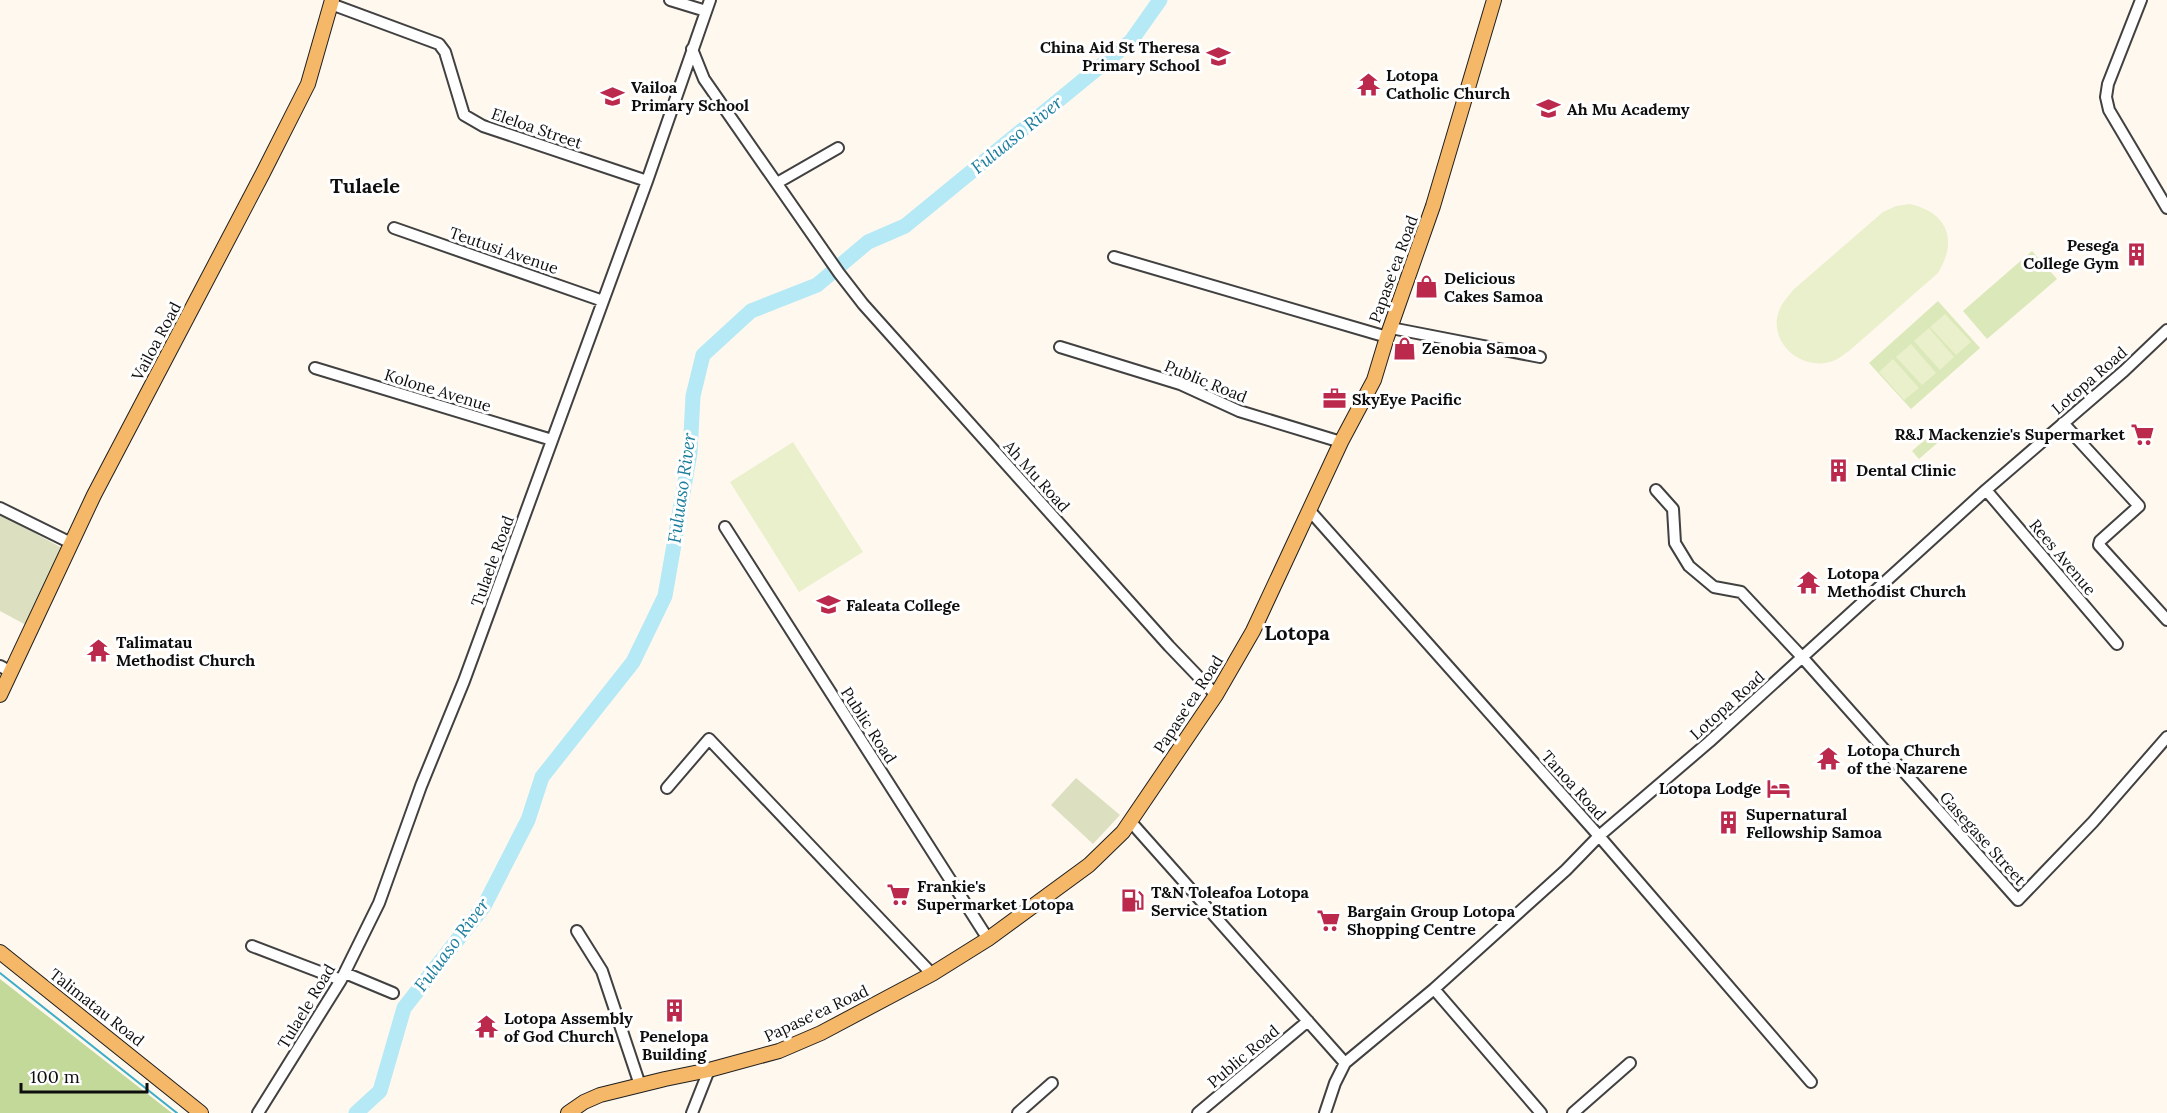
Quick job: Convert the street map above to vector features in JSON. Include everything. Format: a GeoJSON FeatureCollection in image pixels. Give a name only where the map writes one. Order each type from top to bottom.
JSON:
{"type":"FeatureCollection","features":[{"type":"Feature","properties":{"kind":"main road","name":"Papase'ea Road"},"geometry":{"type":"LineString","coordinates":[[568,1113],[600,1095],[779,1051],[821,1033],[932,974],[988,939],[1089,865],[1112,844],[1216,695],[1253,631],[1341,442],[1374,380],[1433,206],[1494,0]]}},
{"type":"Feature","properties":{"kind":"main road","name":"Vailoa Road"},"geometry":{"type":"LineString","coordinates":[[0,695],[5,669],[308,84],[331,2]]}},
{"type":"Feature","properties":{"kind":"main road","name":"Talimatau Road"},"geometry":{"type":"LineString","coordinates":[[0,952],[201,1113]]}},
{"type":"Feature","properties":{"kind":"street"},"geometry":{"type":"LineString","coordinates":[[669,0],[706,11]]}},
{"type":"Feature","properties":{"kind":"street","name":"Tulaele Road"},"geometry":{"type":"LineString","coordinates":[[258,1113],[343,976],[379,903],[421,786],[464,681],[647,182],[711,0]]}},
{"type":"Feature","properties":{"kind":"street"},"geometry":{"type":"LineString","coordinates":[[2140,0],[2108,84],[2106,97],[2113,119],[2167,208]]}},
{"type":"Feature","properties":{"kind":"street","name":"Eleloa Street"},"geometry":{"type":"LineString","coordinates":[[331,2],[439,44],[445,52],[464,115],[483,126],[647,182]]}},
{"type":"Feature","properties":{"kind":"street"},"geometry":{"type":"LineString","coordinates":[[692,49],[704,79],[777,183],[838,148]]}},
{"type":"Feature","properties":{"kind":"street","name":"Ah Mu Road"},"geometry":{"type":"LineString","coordinates":[[777,183],[863,304],[1169,646],[1216,695]]}},
{"type":"Feature","properties":{"kind":"street","name":"Teutusi Avenue"},"geometry":{"type":"LineString","coordinates":[[394,228],[603,301]]}},
{"type":"Feature","properties":{"kind":"street"},"geometry":{"type":"LineString","coordinates":[[1114,257],[1389,332],[1540,357]]}},
{"type":"Feature","properties":{"kind":"street","name":"Lotopa Road"},"geometry":{"type":"LineString","coordinates":[[1325,1113],[1335,1083],[1345,1063],[1434,989],[1566,870],[1599,836],[1709,741],[1986,490],[2124,371],[2167,330]]}},
{"type":"Feature","properties":{"kind":"street","name":"Public Road"},"geometry":{"type":"LineString","coordinates":[[1060,347],[1180,384],[1239,411],[1341,442]]}},
{"type":"Feature","properties":{"kind":"street","name":"Kolone Avenue"},"geometry":{"type":"LineString","coordinates":[[315,368],[552,440]]}},
{"type":"Feature","properties":{"kind":"street"},"geometry":{"type":"LineString","coordinates":[[2063,423],[2137,503],[2139,508],[2100,541],[2099,545],[2167,620]]}},
{"type":"Feature","properties":{"kind":"street"},"geometry":{"type":"LineString","coordinates":[[1656,490],[1673,509],[1675,543],[1689,566],[1714,586],[1741,592],[1802,657]]}},
{"type":"Feature","properties":{"kind":"street","name":"Rees Avenue"},"geometry":{"type":"LineString","coordinates":[[1986,490],[2117,644]]}},
{"type":"Feature","properties":{"kind":"street"},"geometry":{"type":"LineString","coordinates":[[0,508],[71,543]]}},
{"type":"Feature","properties":{"kind":"street","name":"Tanoa Road"},"geometry":{"type":"LineString","coordinates":[[1310,511],[1599,836],[1811,1082]]}},
{"type":"Feature","properties":{"kind":"street","name":"Public Road"},"geometry":{"type":"LineString","coordinates":[[725,527],[988,939]]}},
{"type":"Feature","properties":{"kind":"street","name":"Gasegase Street"},"geometry":{"type":"LineString","coordinates":[[1802,657],[2018,900],[2093,822],[2167,737]]}},
{"type":"Feature","properties":{"kind":"street"},"geometry":{"type":"LineString","coordinates":[[667,788],[709,739],[932,974]]}},
{"type":"Feature","properties":{"kind":"street"},"geometry":{"type":"LineString","coordinates":[[1130,821],[1345,1063]]}},
{"type":"Feature","properties":{"kind":"street"},"geometry":{"type":"LineString","coordinates":[[577,931],[602,971],[639,1085]]}},
{"type":"Feature","properties":{"kind":"street"},"geometry":{"type":"LineString","coordinates":[[252,946],[393,993]]}},
{"type":"Feature","properties":{"kind":"street"},"geometry":{"type":"LineString","coordinates":[[1434,989],[1541,1113]]}},
{"type":"Feature","properties":{"kind":"street","name":"Public Road"},"geometry":{"type":"LineString","coordinates":[[1198,1113],[1308,1021]]}},
{"type":"Feature","properties":{"kind":"street"},"geometry":{"type":"LineString","coordinates":[[1573,1113],[1630,1063]]}},
{"type":"Feature","properties":{"kind":"street"},"geometry":{"type":"LineString","coordinates":[[706,1113],[692,1111],[709,1070]]}},
{"type":"Feature","properties":{"kind":"street"},"geometry":{"type":"LineString","coordinates":[[1018,1113],[1052,1083]]}},
{"type":"Feature","properties":{"kind":"green space"},"geometry":{"type":"Polygon","coordinates":[[[1910,204],[1933,214],[1946,230],[1947,250],[1938,273],[1837,359],[1812,363],[1793,355],[1780,339],[1777,329],[1778,314],[1788,296],[1883,212],[1896,206],[1910,204]]]}},
{"type":"Feature","properties":{"kind":"green space"},"geometry":{"type":"Polygon","coordinates":[[[2032,251],[2057,279],[1987,339],[1963,311],[2032,251]]]}},
{"type":"Feature","properties":{"kind":"green space"},"geometry":{"type":"Polygon","coordinates":[[[1938,301],[1980,348],[1911,409],[1869,363],[1938,301]]]}},
{"type":"Feature","properties":{"kind":"green space"},"geometry":{"type":"Polygon","coordinates":[[[1945,314],[1971,342],[1956,355],[1930,327],[1945,314]]]}},
{"type":"Feature","properties":{"kind":"green space"},"geometry":{"type":"Polygon","coordinates":[[[1929,328],[1954,357],[1940,370],[1914,341],[1929,328]]]}},
{"type":"Feature","properties":{"kind":"green space"},"geometry":{"type":"Polygon","coordinates":[[[1911,344],[1936,373],[1922,385],[1896,357],[1911,344]]]}},
{"type":"Feature","properties":{"kind":"green space"},"geometry":{"type":"Polygon","coordinates":[[[1893,359],[1919,388],[1904,400],[1879,372],[1893,359]]]}},
{"type":"Feature","properties":{"kind":"green space"},"geometry":{"type":"Polygon","coordinates":[[[1936,430],[1943,438],[1919,459],[1912,451],[1936,430]]]}},
{"type":"Feature","properties":{"kind":"green space"},"geometry":{"type":"Polygon","coordinates":[[[793,442],[863,552],[799,592],[730,482],[793,442]]]}},
{"type":"Feature","properties":{"kind":"green space"},"geometry":{"type":"Polygon","coordinates":[[[0,514],[62,548],[26,625],[0,611],[0,514]]]}},
{"type":"Feature","properties":{"kind":"green space"},"geometry":{"type":"Polygon","coordinates":[[[1076,778],[1120,815],[1093,844],[1051,805],[1076,778]]]}},
{"type":"Feature","properties":{"kind":"green space"},"geometry":{"type":"Polygon","coordinates":[[[0,979],[172,1113],[0,1113],[0,979]]]}},
{"type":"Feature","properties":{"kind":"waterway","name":"Fuluaso River"},"geometry":{"type":"LineString","coordinates":[[356,1113],[380,1091],[404,1008],[484,906],[528,820],[542,777],[633,662],[665,596],[690,453],[693,396],[703,355],[751,311],[817,285],[868,242],[905,226],[1131,41],[1160,0]]}},
{"type":"Feature","properties":{"kind":"waterway"},"geometry":{"type":"LineString","coordinates":[[0,973],[177,1113]]}},
{"type":"Feature","properties":{"kind":"place","name":"China Aid St Theresa Primary School"},"geometry":{"type":"Point","coordinates":[1218,56]}},
{"type":"Feature","properties":{"kind":"place","name":"Lotopa Catholic Church"},"geometry":{"type":"Point","coordinates":[1368,84]}},
{"type":"Feature","properties":{"kind":"place","name":"Vailoa Primary School"},"geometry":{"type":"Point","coordinates":[613,96]}},
{"type":"Feature","properties":{"kind":"place","name":"Ah Mu Academy"},"geometry":{"type":"Point","coordinates":[1549,109]}},
{"type":"Feature","properties":{"kind":"place","name":"Pesega College Gym"},"geometry":{"type":"Point","coordinates":[2137,254]}},
{"type":"Feature","properties":{"kind":"place","name":"Delicious Cakes Samoa"},"geometry":{"type":"Point","coordinates":[1426,287]}},
{"type":"Feature","properties":{"kind":"place","name":"Zenobia Samoa"},"geometry":{"type":"Point","coordinates":[1404,348]}},
{"type":"Feature","properties":{"kind":"place","name":"SkyEye Pacific"},"geometry":{"type":"Point","coordinates":[1334,399]}},
{"type":"Feature","properties":{"kind":"place","name":"R&J Mackenzie's Supermarket"},"geometry":{"type":"Point","coordinates":[2143,434]}},
{"type":"Feature","properties":{"kind":"place","name":"Dental Clinic"},"geometry":{"type":"Point","coordinates":[1838,470]}},
{"type":"Feature","properties":{"kind":"place","name":"Lotopa Methodist Church"},"geometry":{"type":"Point","coordinates":[1809,582]}},
{"type":"Feature","properties":{"kind":"place","name":"Faleata College"},"geometry":{"type":"Point","coordinates":[828,605]}},
{"type":"Feature","properties":{"kind":"place","name":"Talimatau Methodist Church"},"geometry":{"type":"Point","coordinates":[98,651]}},
{"type":"Feature","properties":{"kind":"place","name":"Lotopa Church of the Nazarene"},"geometry":{"type":"Point","coordinates":[1829,759]}},
{"type":"Feature","properties":{"kind":"place","name":"Lotopa Lodge"},"geometry":{"type":"Point","coordinates":[1779,788]}},
{"type":"Feature","properties":{"kind":"place","name":"Supernatural Fellowship Samoa"},"geometry":{"type":"Point","coordinates":[1728,823]}},
{"type":"Feature","properties":{"kind":"place","name":"Frankie's Supermarket Lotopa"},"geometry":{"type":"Point","coordinates":[899,895]}},
{"type":"Feature","properties":{"kind":"place","name":"T&N Toleafoa Lotopa Service Station"},"geometry":{"type":"Point","coordinates":[1133,901]}},
{"type":"Feature","properties":{"kind":"place","name":"Bargain Group Lotopa Shopping Centre"},"geometry":{"type":"Point","coordinates":[1329,920]}},
{"type":"Feature","properties":{"kind":"place","name":"Penelopa Building"},"geometry":{"type":"Point","coordinates":[674,1011]}},
{"type":"Feature","properties":{"kind":"place","name":"Lotopa Assembly of God Church"},"geometry":{"type":"Point","coordinates":[486,1027]}},
{"type":"Feature","properties":{"kind":"district","name":"Tulaele"},"geometry":{"type":"Point","coordinates":[365,186]}},
{"type":"Feature","properties":{"kind":"district","name":"Lotopa"},"geometry":{"type":"Point","coordinates":[1297,633]}}]}
